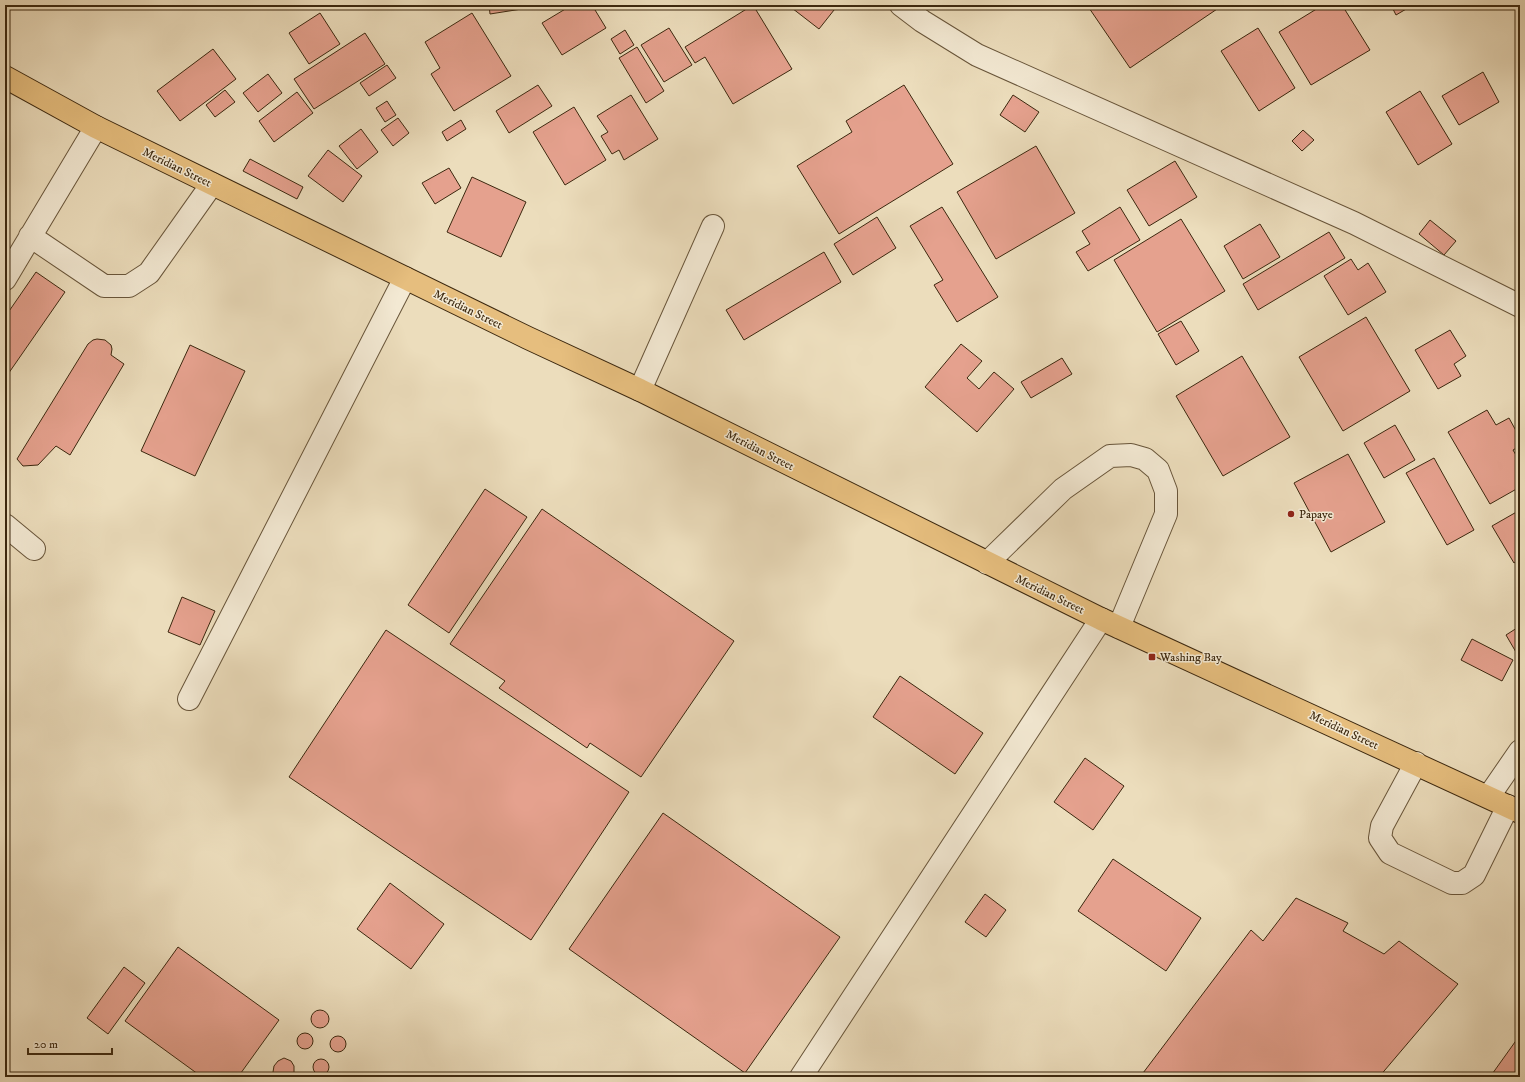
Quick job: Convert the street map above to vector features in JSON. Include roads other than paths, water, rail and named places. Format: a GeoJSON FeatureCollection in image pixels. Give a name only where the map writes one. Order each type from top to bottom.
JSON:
{"type":"FeatureCollection","features":[{"type":"Feature","properties":{"kind":"main road","name":"Meridian Street"},"geometry":{"type":"LineString","coordinates":[[5,77],[96,127],[535,341],[640,390],[1110,623],[1505,805]]}},
{"type":"Feature","properties":{"kind":"street"},"geometry":{"type":"LineString","coordinates":[[901,5],[922,21],[977,55],[1354,223],[1520,306]]}},
{"type":"Feature","properties":{"kind":"street"},"geometry":{"type":"LineString","coordinates":[[5,279],[96,127]]}},
{"type":"Feature","properties":{"kind":"street"},"geometry":{"type":"LineString","coordinates":[[30,236],[104,286],[129,286],[149,273],[212,184]]}},
{"type":"Feature","properties":{"kind":"street"},"geometry":{"type":"LineString","coordinates":[[640,390],[713,226]]}},
{"type":"Feature","properties":{"kind":"street"},"geometry":{"type":"LineString","coordinates":[[189,699],[405,278]]}},
{"type":"Feature","properties":{"kind":"street"},"geometry":{"type":"LineString","coordinates":[[801,1077],[1110,623],[1166,514],[1166,491],[1158,470],[1145,460],[1131,455],[1110,456],[1063,489],[987,563]]}},
{"type":"Feature","properties":{"kind":"street"},"geometry":{"type":"LineString","coordinates":[[5,525],[34,549]]}},
{"type":"Feature","properties":{"kind":"street"},"geometry":{"type":"LineString","coordinates":[[1416,763],[1382,826],[1380,838],[1390,852],[1452,882],[1462,883],[1474,875],[1505,805],[1520,751]]}},
{"type":"Feature","properties":{"kind":"place","name":"Papaye"},"geometry":{"type":"Point","coordinates":[1291,514]}},
{"type":"Feature","properties":{"kind":"place","name":"Washing Bay"},"geometry":{"type":"Point","coordinates":[1152,657]}}]}
